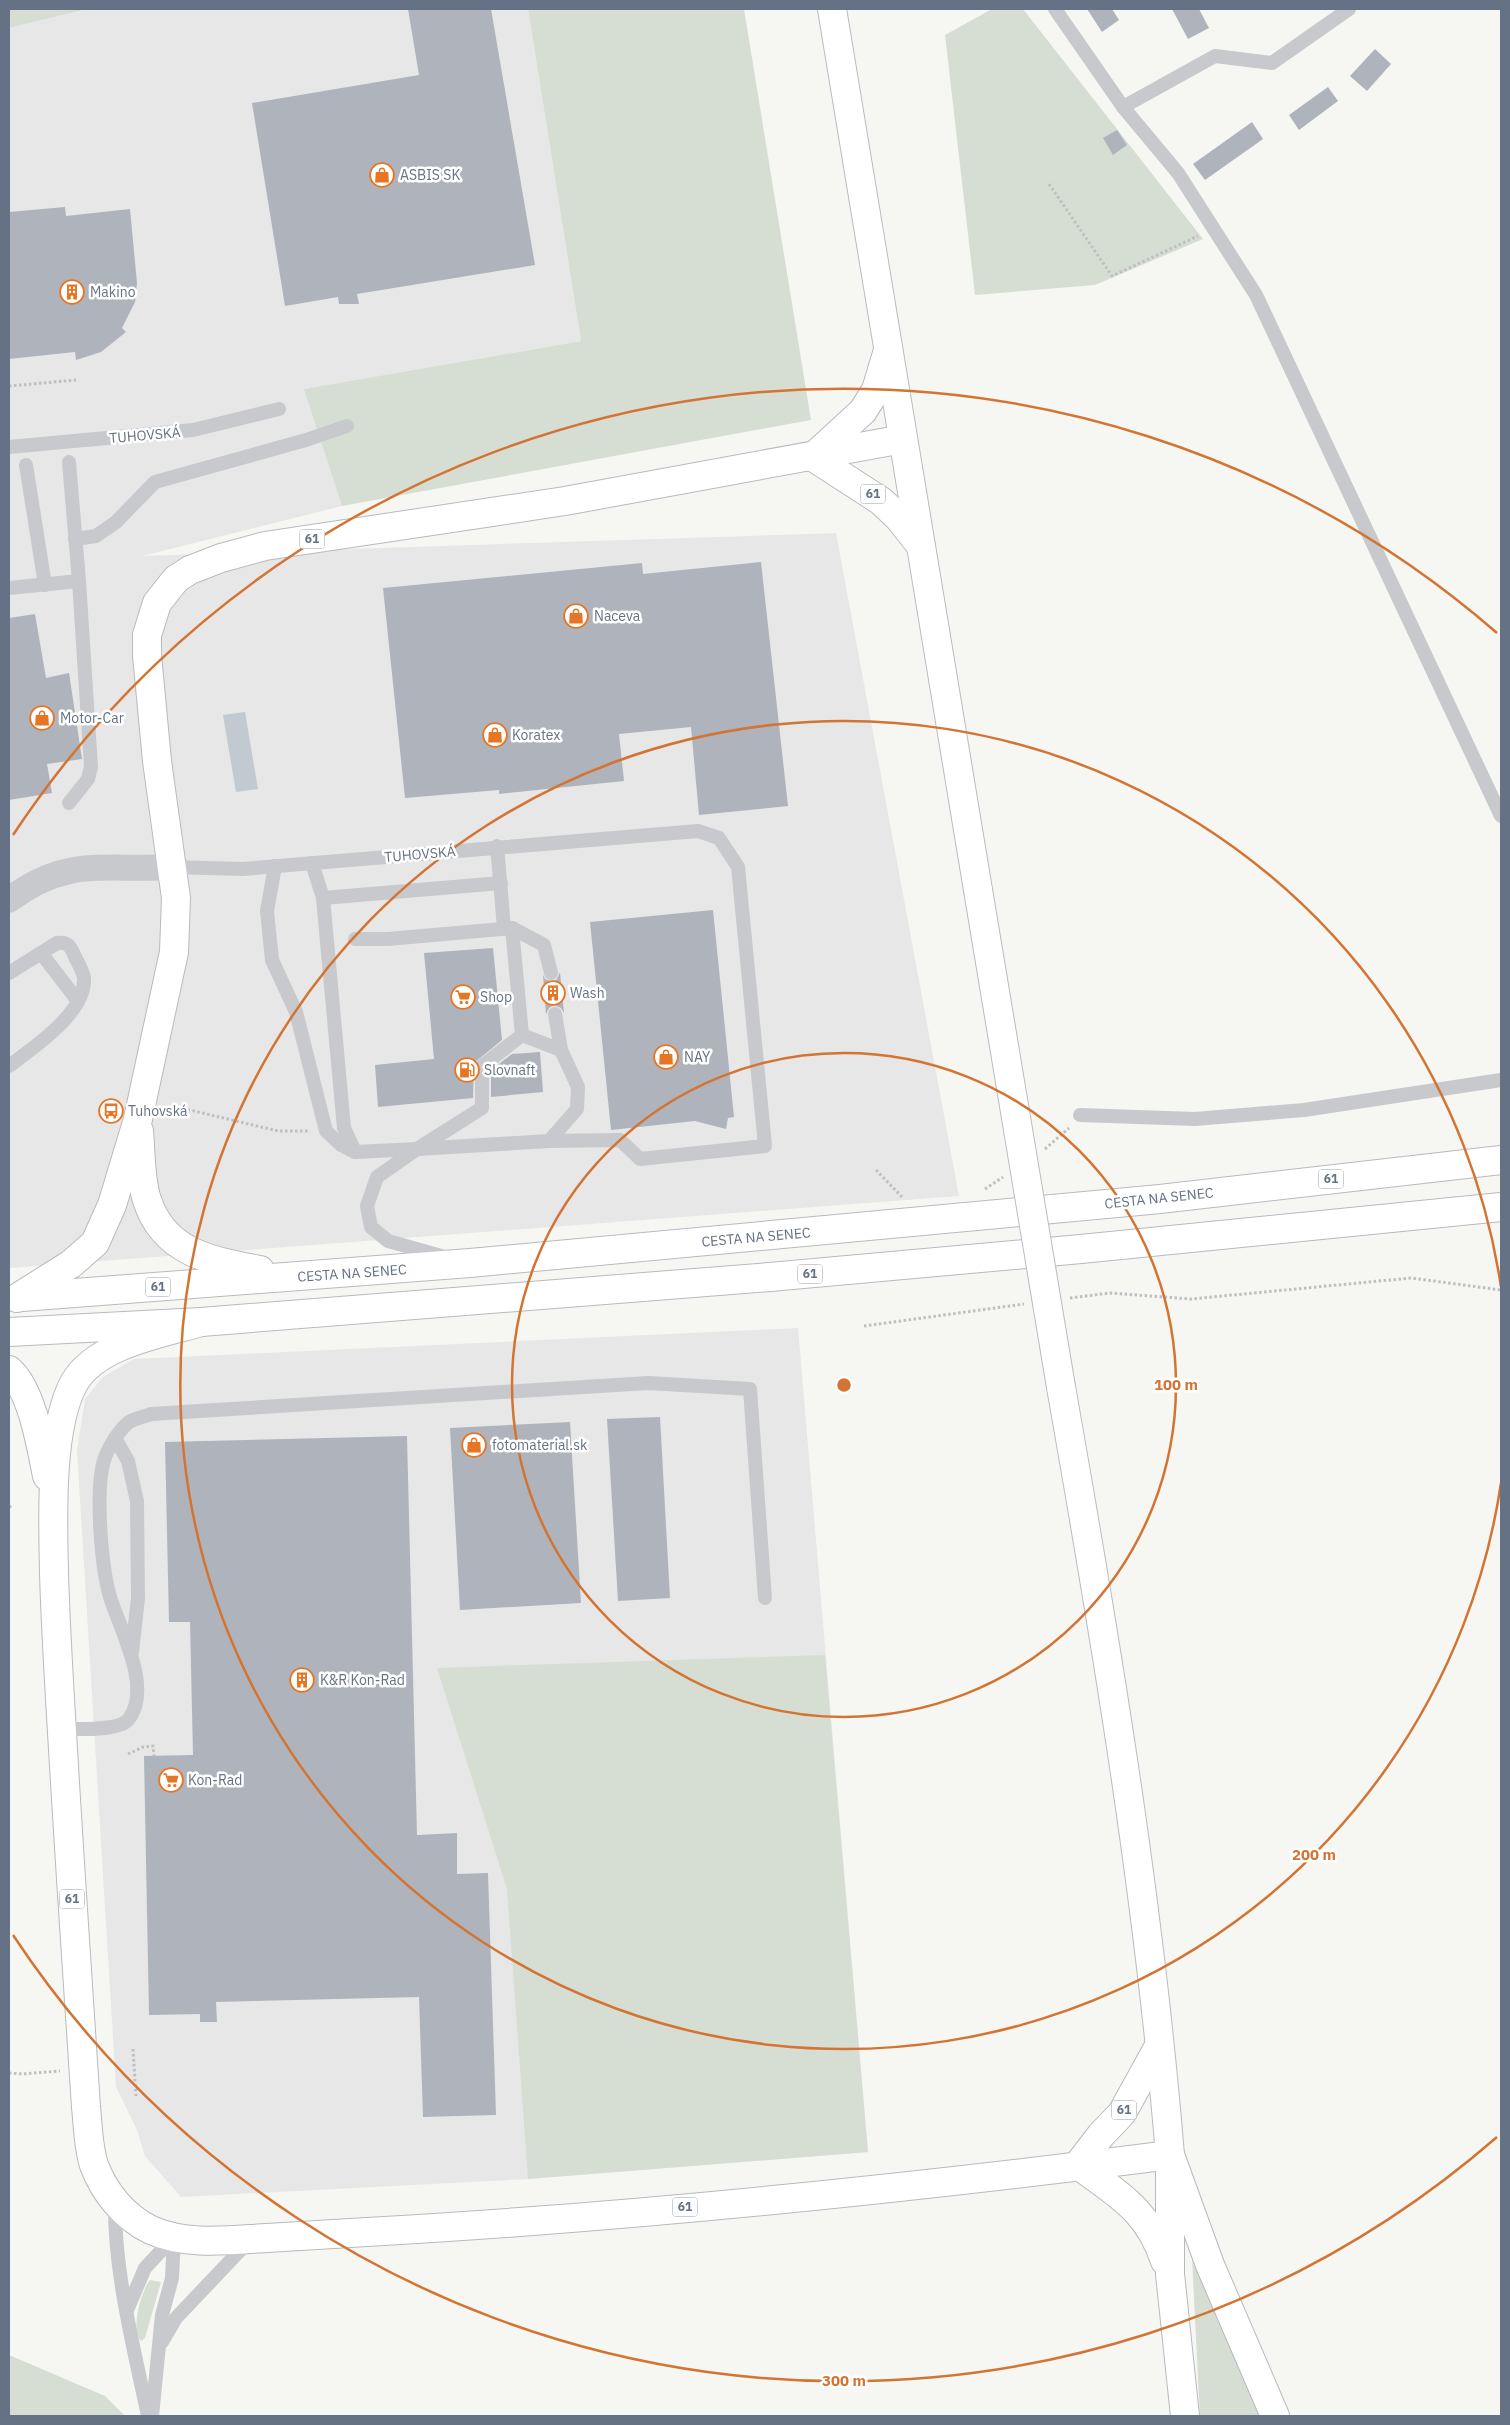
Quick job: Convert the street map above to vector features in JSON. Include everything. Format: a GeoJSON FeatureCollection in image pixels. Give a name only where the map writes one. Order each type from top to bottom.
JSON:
{"type":"FeatureCollection","features":[{"type":"Feature","properties":{"kind":"main road"},"geometry":{"type":"LineString","coordinates":[[832,9],[920,546],[1102,1614],[1130,1803],[1170,2155],[1170,2274],[1185,2416]]}},
{"type":"Feature","properties":{"kind":"main road"},"geometry":{"type":"LineString","coordinates":[[813,457],[863,411],[876,390],[888,350]]}},
{"type":"Feature","properties":{"kind":"main road","name":"61"},"geometry":{"type":"LineString","coordinates":[[13,1298],[71,1264],[95,1243],[112,1205],[138,1119],[174,952],[176,898],[157,761],[147,655],[147,635],[153,612],[160,597],[176,579],[190,570],[221,558],[265,546],[565,501],[903,439]]}},
{"type":"Feature","properties":{"kind":"main road","name":"61"},"geometry":{"type":"LineString","coordinates":[[813,457],[880,501],[898,517],[920,546]]}},
{"type":"Feature","properties":{"kind":"main road","name":"61"},"geometry":{"type":"LineString","coordinates":[[138,1119],[146,1198],[159,1226],[174,1242],[198,1255],[224,1264],[298,1277]]}},
{"type":"Feature","properties":{"kind":"main road","name":"CESTA NA SENEC"},"geometry":{"type":"LineString","coordinates":[[13,1298],[470,1264],[1150,1200],[1501,1160]]}},
{"type":"Feature","properties":{"kind":"main road","name":"61"},"geometry":{"type":"LineString","coordinates":[[9,1332],[201,1322],[750,1279],[1052,1252],[1501,1206]]}},
{"type":"Feature","properties":{"kind":"main road","name":"61"},"geometry":{"type":"LineString","coordinates":[[52,1504],[65,1407],[75,1382],[97,1357],[130,1343],[201,1322]]}},
{"type":"Feature","properties":{"kind":"main road","name":"61"},"geometry":{"type":"LineString","coordinates":[[9,1370],[25,1394],[40,1439],[52,1504],[62,1729],[83,2069],[94,2165],[115,2202],[137,2222],[151,2230],[174,2237],[205,2241],[468,2226],[902,2187],[1170,2155]]}},
{"type":"Feature","properties":{"kind":"main road","name":"61"},"geometry":{"type":"LineString","coordinates":[[1078,2165],[1101,2135],[1122,2113],[1159,2046]]}},
{"type":"Feature","properties":{"kind":"main road"},"geometry":{"type":"LineString","coordinates":[[1170,2155],[1210,2265],[1275,2416]]}},
{"type":"Feature","properties":{"kind":"main road"},"geometry":{"type":"LineString","coordinates":[[1078,2165],[1127,2200],[1146,2220],[1160,2244],[1170,2274]]}},
{"type":"Feature","properties":{"kind":"street","name":"TUHOVSKÁ"},"geometry":{"type":"LineString","coordinates":[[9,900],[44,877],[73,868],[126,869],[171,867]]}},
{"type":"Feature","properties":{"kind":"lane"},"geometry":{"type":"LineString","coordinates":[[1055,9],[1123,107],[1178,173],[1256,294],[1501,816]]}},
{"type":"Feature","properties":{"kind":"lane"},"geometry":{"type":"LineString","coordinates":[[1123,107],[1215,56],[1272,63],[1349,9]]}},
{"type":"Feature","properties":{"kind":"lane","name":"TUHOVSKÁ"},"geometry":{"type":"LineString","coordinates":[[9,447],[193,430],[279,409]]}},
{"type":"Feature","properties":{"kind":"lane"},"geometry":{"type":"LineString","coordinates":[[75,539],[96,536],[116,522],[155,482],[306,440],[347,426]]}},
{"type":"Feature","properties":{"kind":"lane"},"geometry":{"type":"LineString","coordinates":[[70,462],[91,767],[88,779],[70,803]]}},
{"type":"Feature","properties":{"kind":"lane"},"geometry":{"type":"LineString","coordinates":[[26,465],[45,585]]}},
{"type":"Feature","properties":{"kind":"lane"},"geometry":{"type":"LineString","coordinates":[[9,588],[79,581]]}},
{"type":"Feature","properties":{"kind":"lane","name":"TUHOVSKÁ"},"geometry":{"type":"LineString","coordinates":[[171,867],[201,869],[275,866],[698,830],[719,838],[738,867],[764,1146],[640,1159],[620,1140],[606,1138],[549,1141]]}},
{"type":"Feature","properties":{"kind":"lane"},"geometry":{"type":"LineString","coordinates":[[498,846],[501,882],[522,1035]]}},
{"type":"Feature","properties":{"kind":"lane"},"geometry":{"type":"LineString","coordinates":[[312,863],[323,898],[344,1128],[355,1152]]}},
{"type":"Feature","properties":{"kind":"lane"},"geometry":{"type":"LineString","coordinates":[[275,866],[267,911],[272,960],[296,1012],[326,1131],[341,1145],[355,1152],[549,1141],[578,1109],[578,1087],[561,1050],[555,1014]]}},
{"type":"Feature","properties":{"kind":"lane"},"geometry":{"type":"LineString","coordinates":[[323,898],[501,882]]}},
{"type":"Feature","properties":{"kind":"lane"},"geometry":{"type":"LineString","coordinates":[[354,939],[388,939],[508,928],[544,945],[551,973]]}},
{"type":"Feature","properties":{"kind":"lane"},"geometry":{"type":"LineString","coordinates":[[9,973],[41,953],[64,942],[70,945],[84,975],[78,1001],[60,1025],[9,1066]]}},
{"type":"Feature","properties":{"kind":"lane"},"geometry":{"type":"LineString","coordinates":[[41,953],[78,1001]]}},
{"type":"Feature","properties":{"kind":"lane"},"geometry":{"type":"LineString","coordinates":[[522,1035],[561,1050]]}},
{"type":"Feature","properties":{"kind":"lane"},"geometry":{"type":"LineString","coordinates":[[470,1264],[388,1241],[371,1227],[367,1206],[377,1178],[417,1149],[482,1108],[482,1066],[522,1035]]}},
{"type":"Feature","properties":{"kind":"lane"},"geometry":{"type":"LineString","coordinates":[[1080,1115],[1194,1119],[1304,1110],[1501,1080]]}},
{"type":"Feature","properties":{"kind":"lane"},"geometry":{"type":"LineString","coordinates":[[62,1729],[117,1727],[127,1721],[133,1711],[136,1688],[131,1656],[110,1598],[100,1531],[104,1460],[115,1438],[130,1422],[151,1414],[648,1383],[750,1389],[765,1598]]}},
{"type":"Feature","properties":{"kind":"lane"},"geometry":{"type":"LineString","coordinates":[[115,1438],[128,1461],[137,1501],[138,1598],[131,1656]]}},
{"type":"Feature","properties":{"kind":"lane"},"geometry":{"type":"LineString","coordinates":[[115,2202],[115,2226],[127,2310],[148,2416]]}},
{"type":"Feature","properties":{"kind":"lane"},"geometry":{"type":"LineString","coordinates":[[127,2310],[145,2268],[174,2237]]}},
{"type":"Feature","properties":{"kind":"lane"},"geometry":{"type":"LineString","coordinates":[[152,2416],[162,2315],[172,2278],[174,2237]]}},
{"type":"Feature","properties":{"kind":"lane"},"geometry":{"type":"LineString","coordinates":[[160,2347],[176,2318],[251,2239]]}},
{"type":"Feature","properties":{"kind":"path"},"geometry":{"type":"LineString","coordinates":[[1049,184],[1112,276],[1214,228]]}},
{"type":"Feature","properties":{"kind":"path"},"geometry":{"type":"LineString","coordinates":[[9,386],[76,380]]}},
{"type":"Feature","properties":{"kind":"path"},"geometry":{"type":"LineString","coordinates":[[173,1106],[278,1131],[326,1131]]}},
{"type":"Feature","properties":{"kind":"path"},"geometry":{"type":"LineString","coordinates":[[1041,1152],[1062,1136],[1080,1115]]}},
{"type":"Feature","properties":{"kind":"path"},"geometry":{"type":"LineString","coordinates":[[876,1170],[910,1205]]}},
{"type":"Feature","properties":{"kind":"path"},"geometry":{"type":"LineString","coordinates":[[984,1189],[1009,1173]]}},
{"type":"Feature","properties":{"kind":"path"},"geometry":{"type":"LineString","coordinates":[[1061,1300],[1110,1293],[1191,1299],[1411,1278],[1501,1290]]}},
{"type":"Feature","properties":{"kind":"path"},"geometry":{"type":"LineString","coordinates":[[864,1326],[1031,1304]]}},
{"type":"Feature","properties":{"kind":"path"},"geometry":{"type":"LineString","coordinates":[[128,1754],[143,1747],[153,1746],[154,1756]]}},
{"type":"Feature","properties":{"kind":"path"},"geometry":{"type":"LineString","coordinates":[[133,2049],[136,2096]]}},
{"type":"Feature","properties":{"kind":"path"},"geometry":{"type":"LineString","coordinates":[[9,2073],[22,2074],[83,2069]]}},
{"type":"Feature","properties":{"kind":"shaded area"},"geometry":{"type":"Polygon","coordinates":[[[9,9],[88,9],[9,28],[9,9]]]}},
{"type":"Feature","properties":{"kind":"shaded area"},"geometry":{"type":"Polygon","coordinates":[[[88,9],[528,9],[581,341],[305,389],[342,506],[142,556],[836,533],[959,1196],[9,1268],[9,28],[88,9]]]}},
{"type":"Feature","properties":{"kind":"shaded area"},"geometry":{"type":"Polygon","coordinates":[[[528,9],[744,9],[811,420],[342,506],[304,389],[581,341],[528,9]]]}},
{"type":"Feature","properties":{"kind":"shaded area"},"geometry":{"type":"Polygon","coordinates":[[[992,9],[1023,9],[1203,239],[1095,285],[975,295],[945,35],[992,9]]]}},
{"type":"Feature","properties":{"kind":"shaded area"},"geometry":{"type":"Polygon","coordinates":[[[245,712],[258,789],[236,792],[223,715],[245,712]]]}},
{"type":"Feature","properties":{"kind":"shaded area"},"geometry":{"type":"Polygon","coordinates":[[[798,1328],[868,2152],[528,2179],[181,2197],[145,2156],[137,2130],[116,2087],[77,1450],[85,1399],[103,1377],[134,1359],[798,1328]]]}},
{"type":"Feature","properties":{"kind":"shaded area"},"geometry":{"type":"Polygon","coordinates":[[[825,1655],[868,2152],[528,2179],[507,1889],[437,1668],[825,1655]]]}},
{"type":"Feature","properties":{"kind":"shaded area"},"geometry":{"type":"Polygon","coordinates":[[[1192,2258],[1261,2416],[1200,2416],[1192,2258]]]}},
{"type":"Feature","properties":{"kind":"shaded area"},"geometry":{"type":"Polygon","coordinates":[[[150,2280],[161,2282],[145,2338],[141,2341],[136,2329],[138,2311],[143,2293],[150,2280]]]}},
{"type":"Feature","properties":{"kind":"shaded area"},"geometry":{"type":"Polygon","coordinates":[[[9,2355],[105,2396],[125,2416],[9,2416],[9,2355]]]}},
{"type":"Feature","properties":{"kind":"building"},"geometry":{"type":"Polygon","coordinates":[[[408,9],[491,9],[535,265],[357,294],[359,304],[339,304],[338,297],[285,306],[252,103],[419,75],[408,9]]]}},
{"type":"Feature","properties":{"kind":"building"},"geometry":{"type":"Polygon","coordinates":[[[1087,9],[1112,9],[1119,20],[1102,32],[1087,9]]]}},
{"type":"Feature","properties":{"kind":"building"},"geometry":{"type":"Polygon","coordinates":[[[1172,9],[1199,9],[1209,28],[1188,39],[1172,9]]]}},
{"type":"Feature","properties":{"kind":"building"},"geometry":{"type":"Polygon","coordinates":[[[1375,49],[1391,64],[1367,91],[1350,76],[1375,49]]]}},
{"type":"Feature","properties":{"kind":"building"},"geometry":{"type":"Polygon","coordinates":[[[1328,87],[1338,101],[1299,130],[1289,115],[1328,87]]]}},
{"type":"Feature","properties":{"kind":"building"},"geometry":{"type":"Polygon","coordinates":[[[1252,122],[1263,139],[1205,180],[1193,164],[1252,122]]]}},
{"type":"Feature","properties":{"kind":"building"},"geometry":{"type":"Polygon","coordinates":[[[1117,130],[1127,145],[1113,155],[1103,138],[1117,130]]]}},
{"type":"Feature","properties":{"kind":"building","name":"Makino"},"geometry":{"type":"Polygon","coordinates":[[[65,207],[66,216],[130,209],[137,283],[135,302],[122,328],[126,332],[101,352],[76,360],[75,352],[9,359],[9,212],[65,207]]]}},
{"type":"Feature","properties":{"kind":"building"},"geometry":{"type":"Polygon","coordinates":[[[761,562],[788,806],[699,815],[691,727],[619,734],[624,781],[499,794],[499,790],[405,798],[383,588],[642,563],[643,574],[761,562]]]}},
{"type":"Feature","properties":{"kind":"building","name":"Motor-Car"},"geometry":{"type":"Polygon","coordinates":[[[35,614],[46,678],[69,673],[82,759],[47,764],[52,793],[9,800],[9,618],[35,614]]]}},
{"type":"Feature","properties":{"kind":"building","name":"NAY"},"geometry":{"type":"Polygon","coordinates":[[[713,910],[734,1117],[728,1118],[726,1129],[695,1121],[611,1130],[590,922],[713,910]]]}},
{"type":"Feature","properties":{"kind":"building"},"geometry":{"type":"Polygon","coordinates":[[[493,948],[502,1040],[474,1063],[473,1098],[378,1107],[375,1065],[434,1059],[424,953],[493,948]]]}},
{"type":"Feature","properties":{"kind":"building","name":"Wash"},"geometry":{"type":"Polygon","coordinates":[[[560,972],[564,1013],[561,1008],[554,1005],[549,1008],[546,1014],[543,975],[545,979],[553,982],[557,979],[560,972]]]}},
{"type":"Feature","properties":{"kind":"building"},"geometry":{"type":"Polygon","coordinates":[[[540,1052],[543,1092],[491,1097],[491,1070],[512,1054],[540,1052]]]}},
{"type":"Feature","properties":{"kind":"building"},"geometry":{"type":"Polygon","coordinates":[[[660,1417],[670,1598],[618,1601],[607,1419],[660,1417]]]}},
{"type":"Feature","properties":{"kind":"building"},"geometry":{"type":"Polygon","coordinates":[[[570,1422],[581,1603],[460,1610],[450,1428],[570,1422]]]}},
{"type":"Feature","properties":{"kind":"building","name":"K&R Kon-Rad"},"geometry":{"type":"Polygon","coordinates":[[[407,1436],[417,1835],[457,1833],[457,1874],[488,1873],[496,2115],[423,2117],[419,1997],[216,2002],[217,2022],[200,2022],[200,2014],[149,2015],[144,1756],[193,1755],[190,1622],[169,1622],[165,1442],[407,1436]]]}},
{"type":"Feature","properties":{"kind":"place","name":"ASBIS SK"},"geometry":{"type":"Point","coordinates":[382,175]}},
{"type":"Feature","properties":{"kind":"place","name":"Makino"},"geometry":{"type":"Point","coordinates":[72,292]}},
{"type":"Feature","properties":{"kind":"place","name":"Naceva"},"geometry":{"type":"Point","coordinates":[576,616]}},
{"type":"Feature","properties":{"kind":"place","name":"Motor-Car"},"geometry":{"type":"Point","coordinates":[42,718]}},
{"type":"Feature","properties":{"kind":"place","name":"Koratex"},"geometry":{"type":"Point","coordinates":[495,735]}},
{"type":"Feature","properties":{"kind":"place","name":"Wash"},"geometry":{"type":"Point","coordinates":[553,993]}},
{"type":"Feature","properties":{"kind":"place","name":"Shop"},"geometry":{"type":"Point","coordinates":[463,997]}},
{"type":"Feature","properties":{"kind":"place","name":"NAY"},"geometry":{"type":"Point","coordinates":[666,1057]}},
{"type":"Feature","properties":{"kind":"place","name":"Slovnaft"},"geometry":{"type":"Point","coordinates":[467,1070]}},
{"type":"Feature","properties":{"kind":"place","name":"Tuhovská"},"geometry":{"type":"Point","coordinates":[111,1111]}},
{"type":"Feature","properties":{"kind":"place","name":"fotomaterial.sk"},"geometry":{"type":"Point","coordinates":[474,1445]}},
{"type":"Feature","properties":{"kind":"place","name":"K&R Kon-Rad"},"geometry":{"type":"Point","coordinates":[302,1680]}},
{"type":"Feature","properties":{"kind":"place","name":"Kon-Rad"},"geometry":{"type":"Point","coordinates":[171,1780]}}]}
